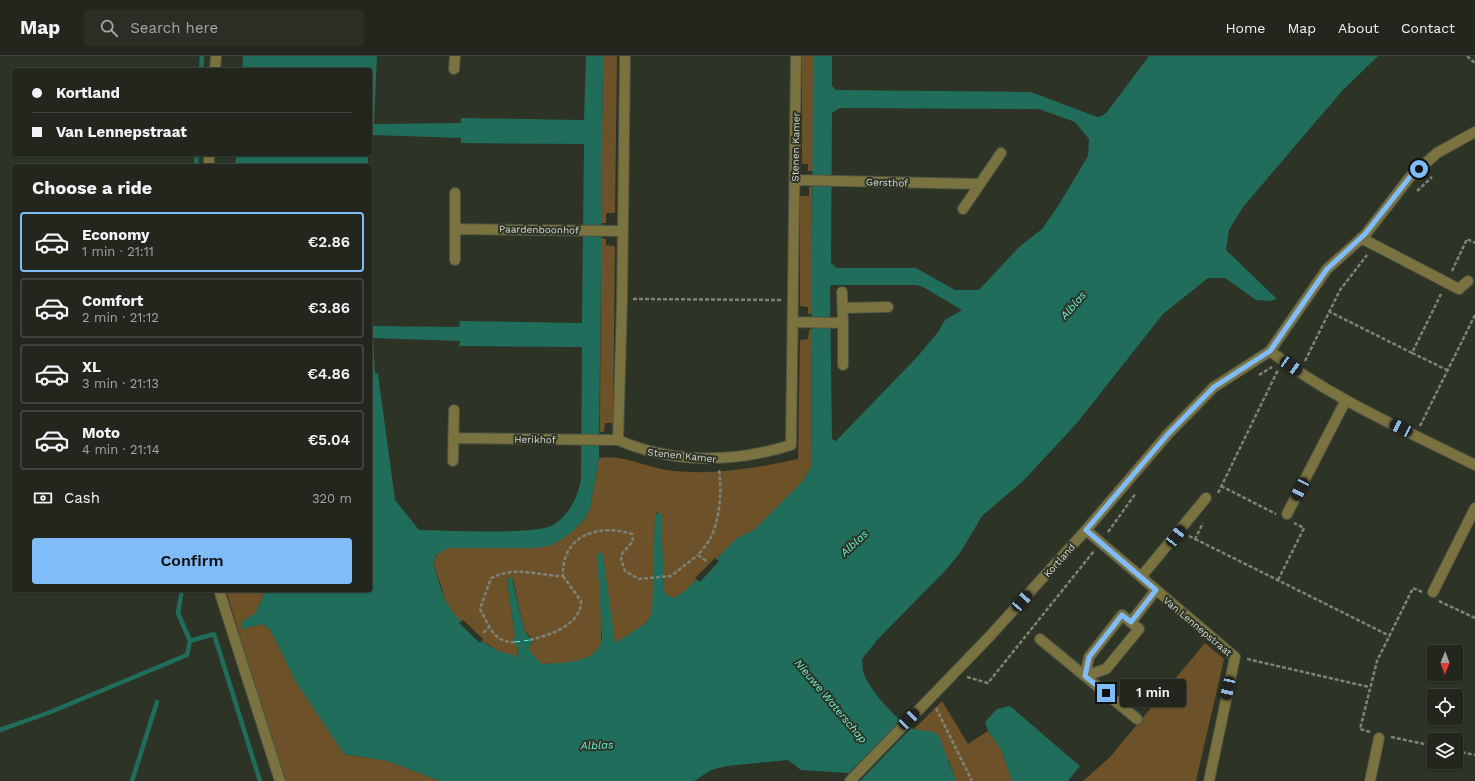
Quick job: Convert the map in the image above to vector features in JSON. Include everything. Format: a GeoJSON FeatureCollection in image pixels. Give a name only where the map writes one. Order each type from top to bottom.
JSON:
{"type":"FeatureCollection","features":[{"type":"Feature","properties":{"kind":"street"},"geometry":{"type":"LineString","coordinates":[[215,68],[216,56]]}},
{"type":"Feature","properties":{"kind":"street"},"geometry":{"type":"LineString","coordinates":[[454,69],[455,56]]}},
{"type":"Feature","properties":{"kind":"street"},"geometry":{"type":"LineString","coordinates":[[618,440],[622,299],[625,56]]}},
{"type":"Feature","properties":{"kind":"street","name":"Stenen Kamer"},"geometry":{"type":"LineString","coordinates":[[618,440],[641,450],[665,455],[717,459],[755,455],[791,445],[797,322],[793,300],[796,56]]}},
{"type":"Feature","properties":{"kind":"street","name":"Kortland"},"geometry":{"type":"LineString","coordinates":[[850,781],[909,719],[955,674],[1086,530],[1168,434],[1214,387],[1270,351],[1327,269],[1361,238],[1410,177],[1437,153],[1475,132]]}},
{"type":"Feature","properties":{"kind":"street"},"geometry":{"type":"LineString","coordinates":[[963,209],[1001,153]]}},
{"type":"Feature","properties":{"kind":"street","name":"Gersthof"},"geometry":{"type":"LineString","coordinates":[[795,180],[980,184]]}},
{"type":"Feature","properties":{"kind":"street"},"geometry":{"type":"LineString","coordinates":[[455,193],[455,260]]}},
{"type":"Feature","properties":{"kind":"street","name":"Paardenboonhof"},"geometry":{"type":"LineString","coordinates":[[455,229],[623,231]]}},
{"type":"Feature","properties":{"kind":"street"},"geometry":{"type":"LineString","coordinates":[[1361,238],[1459,289],[1468,282]]}},
{"type":"Feature","properties":{"kind":"street"},"geometry":{"type":"LineString","coordinates":[[842,292],[843,308],[839,323],[843,364]]}},
{"type":"Feature","properties":{"kind":"street"},"geometry":{"type":"LineString","coordinates":[[843,308],[888,307]]}},
{"type":"Feature","properties":{"kind":"street"},"geometry":{"type":"LineString","coordinates":[[797,322],[839,323]]}},
{"type":"Feature","properties":{"kind":"street"},"geometry":{"type":"LineString","coordinates":[[1270,351],[1282,361],[1346,400],[1475,465]]}},
{"type":"Feature","properties":{"kind":"street"},"geometry":{"type":"LineString","coordinates":[[1286,516],[1346,400]]}},
{"type":"Feature","properties":{"kind":"street"},"geometry":{"type":"LineString","coordinates":[[452,461],[454,410]]}},
{"type":"Feature","properties":{"kind":"street","name":"Herikhof"},"geometry":{"type":"LineString","coordinates":[[453,438],[618,440]]}},
{"type":"Feature","properties":{"kind":"street"},"geometry":{"type":"LineString","coordinates":[[1141,577],[1206,498]]}},
{"type":"Feature","properties":{"kind":"street"},"geometry":{"type":"LineString","coordinates":[[1432,594],[1475,508]]}},
{"type":"Feature","properties":{"kind":"street","name":"Van Lennepstraat"},"geometry":{"type":"LineString","coordinates":[[1086,530],[1235,656],[1209,781]]}},
{"type":"Feature","properties":{"kind":"street","name":"Van Lennepstraat"},"geometry":{"type":"LineString","coordinates":[[1131,622],[1156,590]]}},
{"type":"Feature","properties":{"kind":"street"},"geometry":{"type":"LineString","coordinates":[[220,592],[280,781]]}},
{"type":"Feature","properties":{"kind":"street"},"geometry":{"type":"LineString","coordinates":[[1122,615],[1139,629],[1106,669],[1085,676],[1089,657],[1122,615]]}},
{"type":"Feature","properties":{"kind":"street"},"geometry":{"type":"LineString","coordinates":[[1040,639],[1137,719]]}},
{"type":"Feature","properties":{"kind":"street"},"geometry":{"type":"LineString","coordinates":[[1370,781],[1379,736]]}},
{"type":"Feature","properties":{"kind":"path"},"geometry":{"type":"LineString","coordinates":[[1467,56],[1475,63]]}},
{"type":"Feature","properties":{"kind":"path"},"geometry":{"type":"LineString","coordinates":[[1412,352],[1467,239],[1475,243]]}},
{"type":"Feature","properties":{"kind":"path"},"geometry":{"type":"LineString","coordinates":[[622,299],[793,300]]}},
{"type":"Feature","properties":{"kind":"path"},"geometry":{"type":"LineString","coordinates":[[1328,311],[1447,370]]}},
{"type":"Feature","properties":{"kind":"path"},"geometry":{"type":"LineString","coordinates":[[1415,435],[1475,315]]}},
{"type":"Feature","properties":{"kind":"path"},"geometry":{"type":"LineString","coordinates":[[1258,376],[1282,361]]}},
{"type":"Feature","properties":{"kind":"path"},"geometry":{"type":"LineString","coordinates":[[1216,497],[1282,361]]}},
{"type":"Feature","properties":{"kind":"path"},"geometry":{"type":"LineString","coordinates":[[530,640],[549,634],[566,626],[580,612],[581,602],[563,576],[563,564],[566,552],[579,539],[596,532],[619,530],[632,534],[633,538],[622,554],[622,565],[625,571],[639,579],[650,579],[675,574],[698,554],[711,538],[721,496],[722,486],[717,459]]}},
{"type":"Feature","properties":{"kind":"path"},"geometry":{"type":"LineString","coordinates":[[1221,486],[1286,516],[1304,528],[1278,580]]}},
{"type":"Feature","properties":{"kind":"path"},"geometry":{"type":"LineString","coordinates":[[955,674],[988,683],[1100,542],[1137,492]]}},
{"type":"Feature","properties":{"kind":"path"},"geometry":{"type":"LineString","coordinates":[[1195,539],[1204,521]]}},
{"type":"Feature","properties":{"kind":"path"},"geometry":{"type":"LineString","coordinates":[[1184,533],[1390,636]]}},
{"type":"Feature","properties":{"kind":"path"},"geometry":{"type":"LineString","coordinates":[[698,554],[706,561]]}},
{"type":"Feature","properties":{"kind":"path"},"geometry":{"type":"LineString","coordinates":[[515,642],[508,642],[497,638],[488,628],[487,620],[480,609],[491,578],[503,572],[563,576]]}},
{"type":"Feature","properties":{"kind":"path"},"geometry":{"type":"LineString","coordinates":[[1427,745],[1379,736],[1360,729],[1369,688],[1377,661],[1413,588],[1432,594],[1475,618]]}},
{"type":"Feature","properties":{"kind":"path"},"geometry":{"type":"LineString","coordinates":[[483,633],[488,628]]}},
{"type":"Feature","properties":{"kind":"path"},"geometry":{"type":"LineString","coordinates":[[1235,656],[1369,688]]}},
{"type":"Feature","properties":{"kind":"path"},"geometry":{"type":"LineString","coordinates":[[929,699],[938,711],[972,781]]}},
{"type":"Feature","properties":{"kind":"path"},"geometry":{"type":"LineString","coordinates":[[1463,752],[1475,755]]}},
{"type":"Feature","properties":{"kind":"shaded area"},"geometry":{"type":"Polygon","coordinates":[[[603,56],[617,56],[615,213],[606,213],[606,223],[601,223],[603,56]]]}},
{"type":"Feature","properties":{"kind":"shaded area"},"geometry":{"type":"Polygon","coordinates":[[[802,56],[813,56],[813,171],[808,171],[808,164],[802,164],[802,56]]]}},
{"type":"Feature","properties":{"kind":"shaded area"},"geometry":{"type":"Polygon","coordinates":[[[809,187],[812,187],[812,314],[808,314],[808,307],[800,306],[800,196],[809,196],[809,187]]]}},
{"type":"Feature","properties":{"kind":"shaded area"},"geometry":{"type":"Polygon","coordinates":[[[601,238],[606,239],[606,245],[615,246],[613,423],[605,423],[604,432],[600,432],[601,238]]]}},
{"type":"Feature","properties":{"kind":"shaded area"},"geometry":{"type":"Polygon","coordinates":[[[812,329],[811,467],[803,481],[754,530],[737,538],[685,591],[674,598],[665,594],[658,512],[655,514],[653,610],[651,616],[643,625],[614,644],[603,555],[601,644],[590,656],[583,659],[567,663],[542,664],[530,653],[528,647],[534,641],[524,630],[513,579],[509,577],[507,581],[515,636],[514,639],[518,648],[517,657],[498,651],[468,629],[452,612],[445,599],[436,571],[434,562],[437,554],[448,548],[537,548],[575,529],[586,517],[590,508],[599,458],[618,458],[664,470],[690,472],[736,470],[798,459],[800,340],[808,339],[809,330],[812,329]]]}},
{"type":"Feature","properties":{"kind":"shaded area"},"geometry":{"type":"Polygon","coordinates":[[[227,592],[265,592],[255,614],[241,622],[242,629],[262,624],[270,629],[296,682],[344,754],[388,761],[440,781],[284,781],[227,592]]]}},
{"type":"Feature","properties":{"kind":"shaded area"},"geometry":{"type":"Polygon","coordinates":[[[1205,643],[1224,659],[1196,781],[1083,781],[1110,757],[1205,643]]]}},
{"type":"Feature","properties":{"kind":"shaded area"},"geometry":{"type":"Polygon","coordinates":[[[942,701],[968,744],[988,731],[1002,751],[1012,781],[956,781],[949,761],[914,729],[942,701]]]}},
{"type":"Feature","properties":{"kind":"water"},"geometry":{"type":"Polygon","coordinates":[[[243,56],[377,56],[374,124],[461,123],[461,118],[584,120],[586,56],[603,56],[599,458],[590,508],[586,517],[575,529],[552,545],[537,548],[448,548],[436,555],[434,563],[442,592],[447,603],[460,620],[488,645],[507,654],[516,654],[512,656],[517,657],[518,648],[511,641],[515,636],[507,581],[509,577],[512,578],[524,630],[534,641],[530,644],[529,650],[542,664],[569,662],[579,660],[594,653],[599,646],[602,637],[597,553],[600,552],[603,555],[615,643],[646,623],[652,614],[655,514],[661,513],[665,594],[674,598],[685,591],[737,538],[754,530],[803,481],[811,467],[813,56],[832,56],[832,86],[836,90],[1031,92],[1097,117],[1102,116],[1107,112],[1149,56],[1378,56],[1342,91],[1243,207],[1229,230],[1226,250],[1277,299],[1270,301],[1256,300],[1225,278],[1208,278],[1163,314],[1077,423],[1024,480],[982,516],[960,553],[945,571],[878,639],[862,659],[863,672],[867,680],[893,714],[914,729],[938,734],[956,781],[852,781],[848,773],[801,770],[788,760],[727,766],[711,770],[694,781],[440,781],[388,761],[344,754],[296,682],[270,629],[262,624],[242,629],[241,622],[255,614],[265,592],[372,592],[372,326],[459,327],[460,321],[582,323],[584,144],[461,143],[461,138],[372,135],[372,68],[242,68],[243,56]],[[840,108],[832,113],[831,263],[837,268],[916,268],[955,290],[979,290],[1019,247],[1042,229],[1058,206],[1088,156],[1089,139],[1075,122],[1039,109],[840,108]],[[832,285],[830,287],[832,439],[836,441],[918,356],[938,332],[945,320],[962,310],[917,285],[832,285]],[[373,338],[375,373],[378,374],[395,500],[419,530],[490,532],[530,530],[545,528],[555,524],[565,515],[575,499],[581,480],[582,347],[459,346],[460,341],[373,338]]]}},
{"type":"Feature","properties":{"kind":"water"},"geometry":{"type":"Polygon","coordinates":[[[236,156],[371,156],[368,157],[368,164],[235,164],[236,156]]]}},
{"type":"Feature","properties":{"kind":"water"},"geometry":{"type":"Polygon","coordinates":[[[1010,706],[1080,766],[1068,781],[1012,781],[1002,751],[988,731],[985,722],[997,709],[1010,706]]]}},
{"type":"Feature","properties":{"kind":"pier"},"geometry":{"type":"Polygon","coordinates":[[[715,558],[719,561],[700,582],[695,578],[715,558]]]}},
{"type":"Feature","properties":{"kind":"pier"},"geometry":{"type":"Polygon","coordinates":[[[463,620],[483,639],[480,643],[459,623],[463,620]]]}},
{"type":"Feature","properties":{"kind":"pier"},"geometry":{"type":"Polygon","coordinates":[[[901,717],[913,726],[860,781],[850,781],[847,775],[898,723],[901,717]]]}},
{"type":"Feature","properties":{"kind":"waterway"},"geometry":{"type":"LineString","coordinates":[[201,68],[202,56]]}},
{"type":"Feature","properties":{"kind":"waterway"},"geometry":{"type":"LineString","coordinates":[[196,164],[197,156]]}},
{"type":"Feature","properties":{"kind":"waterway"},"geometry":{"type":"LineString","coordinates":[[0,730],[48,713],[187,655],[190,641],[178,613],[182,592]]}},
{"type":"Feature","properties":{"kind":"waterway"},"geometry":{"type":"LineString","coordinates":[[190,641],[214,634],[260,781]]}},
{"type":"Feature","properties":{"kind":"waterway"},"geometry":{"type":"LineString","coordinates":[[132,781],[157,702]]}},
{"type":"Feature","properties":{"kind":"ferry route"},"geometry":{"type":"LineString","coordinates":[[515,642],[530,640]]}},
{"type":"Feature","properties":{"kind":"route"},"geometry":{"type":"LineString","coordinates":[[1106,693],[1085,676],[1089,657],[1122,615],[1131,622],[1156,590],[1086,530],[1168,434],[1214,387],[1270,351],[1327,269],[1365,234],[1410,177],[1419,169]]}},
{"type":"Feature","properties":{"kind":"water label","name":"Alblas"},"geometry":{"type":"Point","coordinates":[1073,305]}},
{"type":"Feature","properties":{"kind":"water label","name":"Alblas"},"geometry":{"type":"Point","coordinates":[854,543]}},
{"type":"Feature","properties":{"kind":"water label","name":"Nieuwe Waterschap"},"geometry":{"type":"Point","coordinates":[831,701]}},
{"type":"Feature","properties":{"kind":"water label","name":"Alblas"},"geometry":{"type":"Point","coordinates":[597,745]}}]}
